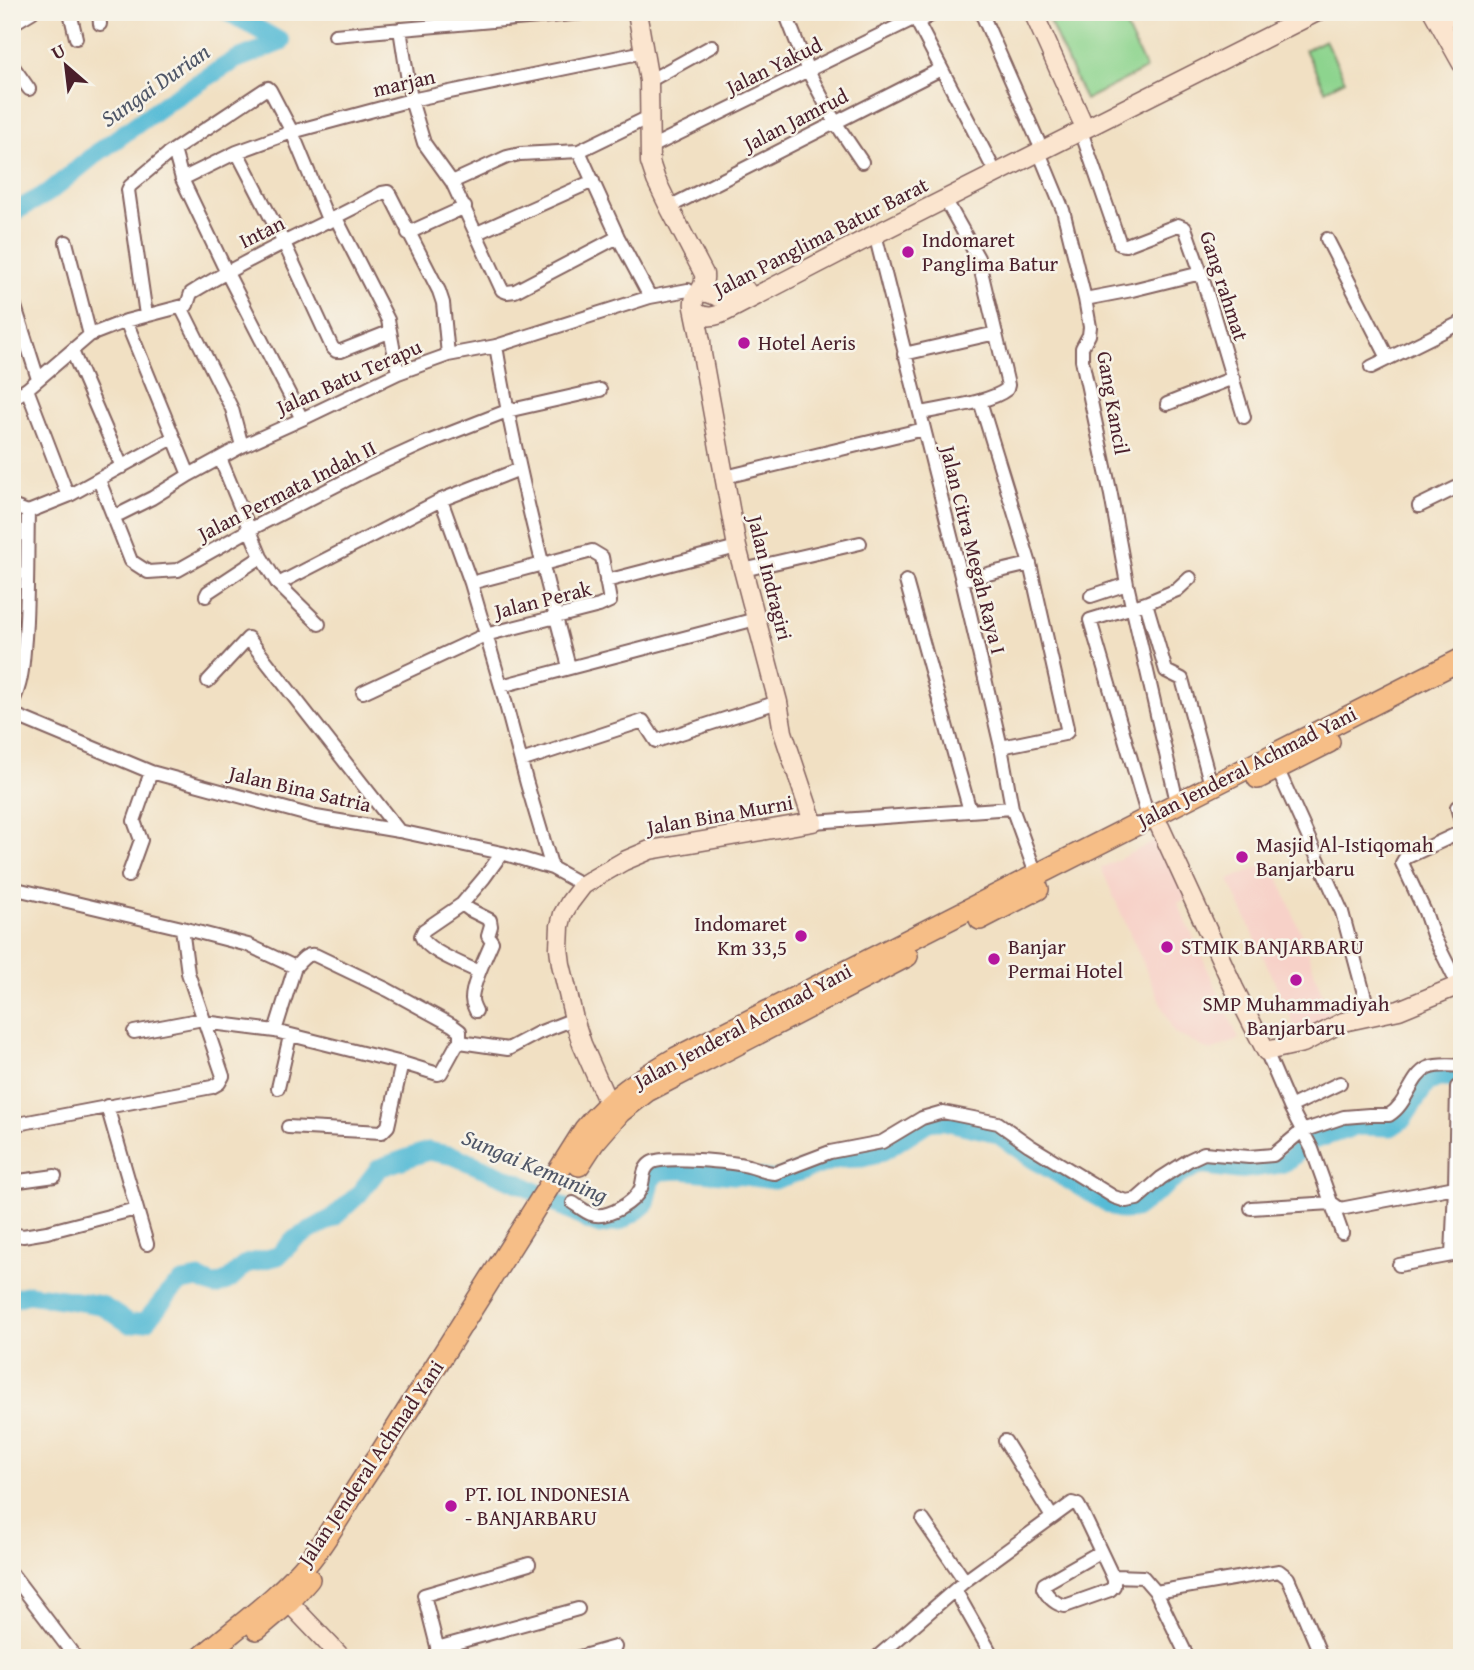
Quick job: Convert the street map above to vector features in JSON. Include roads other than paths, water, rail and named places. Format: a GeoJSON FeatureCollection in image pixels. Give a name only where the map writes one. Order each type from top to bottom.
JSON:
{"type":"FeatureCollection","features":[{"type":"Feature","properties":{"kind":"highway","name":"Jalan Jenderal Achmad Yani"},"geometry":{"type":"LineString","coordinates":[[905,948],[1036,874],[1277,768],[1462,659]]}},
{"type":"Feature","properties":{"kind":"highway","name":"Jalan Jenderal Achmad Yani"},"geometry":{"type":"LineString","coordinates":[[221,1658],[279,1601],[309,1561],[544,1207],[564,1189],[594,1142],[620,1112],[648,1091],[811,997],[1154,822],[1177,803],[1396,700],[1462,675]]}},
{"type":"Feature","properties":{"kind":"highway","name":"Jalan Jenderal Achmad Yani"},"geometry":{"type":"LineString","coordinates":[[564,1189],[585,1129],[608,1103],[641,1078],[676,1058],[811,997]]}},
{"type":"Feature","properties":{"kind":"highway","name":"Jalan Jenderal Achmad Yani"},"geometry":{"type":"LineString","coordinates":[[201,1658],[279,1601]]}},
{"type":"Feature","properties":{"kind":"main road","name":"Jalan Indragiri"},"geometry":{"type":"LineString","coordinates":[[637,12],[649,81],[650,162],[668,206],[704,274],[705,281],[697,300],[703,362],[737,547],[778,702],[783,732],[813,822]]}},
{"type":"Feature","properties":{"kind":"main road"},"geometry":{"type":"LineString","coordinates":[[1033,12],[1081,125]]}},
{"type":"Feature","properties":{"kind":"main road","name":"Jalan Panglima Batur Barat"},"geometry":{"type":"LineString","coordinates":[[1233,48],[1292,12]]}},
{"type":"Feature","properties":{"kind":"main road","name":"Jalan Panglima Batur Barat"},"geometry":{"type":"LineString","coordinates":[[1039,147],[992,164],[732,297],[724,298],[706,292],[697,300],[703,317],[715,317],[945,199],[1081,125],[1233,48],[1317,12]]}},
{"type":"Feature","properties":{"kind":"main road"},"geometry":{"type":"LineString","coordinates":[[1433,12],[1457,41],[1462,64]]}},
{"type":"Feature","properties":{"kind":"main road"},"geometry":{"type":"LineString","coordinates":[[1453,12],[1462,26]]}},
{"type":"Feature","properties":{"kind":"main road"},"geometry":{"type":"LineString","coordinates":[[701,341],[715,317]]}},
{"type":"Feature","properties":{"kind":"main road","name":"Jalan Bina Murni"},"geometry":{"type":"LineString","coordinates":[[608,1103],[582,1044],[561,964],[560,926],[570,902],[583,885],[624,861],[650,850],[813,822]]}},
{"type":"Feature","properties":{"kind":"main road"},"geometry":{"type":"LineString","coordinates":[[1154,822],[1266,1051],[1303,1043],[1343,1022],[1399,1010],[1460,985]]}},
{"type":"Feature","properties":{"kind":"main road"},"geometry":{"type":"LineString","coordinates":[[279,1601],[328,1658]]}},
{"type":"Feature","properties":{"kind":"main road"},"geometry":{"type":"LineString","coordinates":[[279,1601],[342,1658]]}},
{"type":"Feature","properties":{"kind":"street"},"geometry":{"type":"LineString","coordinates":[[12,24],[32,12]]}},
{"type":"Feature","properties":{"kind":"street"},"geometry":{"type":"LineString","coordinates":[[70,12],[76,38]]}},
{"type":"Feature","properties":{"kind":"street"},"geometry":{"type":"LineString","coordinates":[[335,35],[594,12]]}},
{"type":"Feature","properties":{"kind":"street"},"geometry":{"type":"LineString","coordinates":[[785,12],[808,71],[835,122],[862,162]]}},
{"type":"Feature","properties":{"kind":"street","name":"Jalan Yakud"},"geometry":{"type":"LineString","coordinates":[[649,148],[915,18],[937,12]]}},
{"type":"Feature","properties":{"kind":"street","name":"Gang Kancil"},"geometry":{"type":"LineString","coordinates":[[981,12],[1063,210],[1090,331],[1083,348],[1082,360],[1132,608],[1177,803]]}},
{"type":"Feature","properties":{"kind":"street"},"geometry":{"type":"LineString","coordinates":[[915,18],[992,164]]}},
{"type":"Feature","properties":{"kind":"street"},"geometry":{"type":"LineString","coordinates":[[400,29],[411,100],[424,143],[452,182],[502,290],[515,291],[618,237]]}},
{"type":"Feature","properties":{"kind":"street"},"geometry":{"type":"LineString","coordinates":[[649,81],[712,46]]}},
{"type":"Feature","properties":{"kind":"street","name":"marjan"},"geometry":{"type":"LineString","coordinates":[[182,179],[237,152],[292,132],[411,100],[644,52]]}},
{"type":"Feature","properties":{"kind":"street"},"geometry":{"type":"LineString","coordinates":[[12,65],[29,89]]}},
{"type":"Feature","properties":{"kind":"street","name":"Jalan Jamrud"},"geometry":{"type":"LineString","coordinates":[[668,206],[942,69]]}},
{"type":"Feature","properties":{"kind":"street"},"geometry":{"type":"LineString","coordinates":[[146,315],[128,190],[130,186],[174,150],[268,88],[292,132],[332,220],[388,320],[398,373]]}},
{"type":"Feature","properties":{"kind":"street"},"geometry":{"type":"LineString","coordinates":[[452,182],[520,154],[579,151],[649,117]]}},
{"type":"Feature","properties":{"kind":"street","name":"Gang rahmat"},"geometry":{"type":"LineString","coordinates":[[1081,125],[1121,244],[1126,245],[1178,225],[1185,228],[1244,418]]}},
{"type":"Feature","properties":{"kind":"street"},"geometry":{"type":"LineString","coordinates":[[174,150],[182,179],[302,419]]}},
{"type":"Feature","properties":{"kind":"street"},"geometry":{"type":"LineString","coordinates":[[579,151],[618,237],[650,297]]}},
{"type":"Feature","properties":{"kind":"street"},"geometry":{"type":"LineString","coordinates":[[237,152],[284,243],[332,347],[341,351],[389,332]]}},
{"type":"Feature","properties":{"kind":"street"},"geometry":{"type":"LineString","coordinates":[[477,233],[593,181]]}},
{"type":"Feature","properties":{"kind":"street","name":"Intan"},"geometry":{"type":"LineString","coordinates":[[181,307],[187,305],[191,293],[226,271],[388,192],[439,291],[443,303],[447,355]]}},
{"type":"Feature","properties":{"kind":"street"},"geometry":{"type":"LineString","coordinates":[[921,413],[980,401],[1001,394],[1008,385],[978,258],[945,199]]}},
{"type":"Feature","properties":{"kind":"street"},"geometry":{"type":"LineString","coordinates":[[408,233],[465,207]]}},
{"type":"Feature","properties":{"kind":"street","name":"Jalan Citra Megah Raya I"},"geometry":{"type":"LineString","coordinates":[[875,234],[962,580],[1001,747],[1012,808],[1036,874]]}},
{"type":"Feature","properties":{"kind":"street"},"geometry":{"type":"LineString","coordinates":[[1327,239],[1388,358]]}},
{"type":"Feature","properties":{"kind":"street"},"geometry":{"type":"LineString","coordinates":[[66,242],[90,335]]}},
{"type":"Feature","properties":{"kind":"street"},"geometry":{"type":"LineString","coordinates":[[1085,299],[1201,273]]}},
{"type":"Feature","properties":{"kind":"street","name":"Jalan Batu Terapu"},"geometry":{"type":"LineString","coordinates":[[113,515],[131,509],[219,457],[398,373],[447,355],[496,346],[650,297],[688,290],[697,300]]}},
{"type":"Feature","properties":{"kind":"street"},"geometry":{"type":"LineString","coordinates":[[12,297],[38,379]]}},
{"type":"Feature","properties":{"kind":"street"},"geometry":{"type":"LineString","coordinates":[[12,399],[90,335],[126,321],[181,307],[232,409],[242,446]]}},
{"type":"Feature","properties":{"kind":"street"},"geometry":{"type":"LineString","coordinates":[[126,321],[189,475]]}},
{"type":"Feature","properties":{"kind":"street"},"geometry":{"type":"LineString","coordinates":[[1371,367],[1462,321]]}},
{"type":"Feature","properties":{"kind":"street"},"geometry":{"type":"LineString","coordinates":[[904,354],[996,333]]}},
{"type":"Feature","properties":{"kind":"street"},"geometry":{"type":"LineString","coordinates":[[496,346],[520,469],[569,667]]}},
{"type":"Feature","properties":{"kind":"street"},"geometry":{"type":"LineString","coordinates":[[72,351],[122,467]]}},
{"type":"Feature","properties":{"kind":"street"},"geometry":{"type":"LineString","coordinates":[[1167,404],[1233,378]]}},
{"type":"Feature","properties":{"kind":"street"},"geometry":{"type":"LineString","coordinates":[[27,389],[68,496]]}},
{"type":"Feature","properties":{"kind":"street","name":"Jalan Permata Indah II"},"geometry":{"type":"LineString","coordinates":[[99,480],[131,561],[148,572],[178,570],[249,530],[425,443],[507,411],[600,390]]}},
{"type":"Feature","properties":{"kind":"street"},"geometry":{"type":"LineString","coordinates":[[980,401],[1030,564],[1068,728],[1064,734],[1001,747]]}},
{"type":"Feature","properties":{"kind":"street"},"geometry":{"type":"LineString","coordinates":[[725,477],[924,429]]}},
{"type":"Feature","properties":{"kind":"street"},"geometry":{"type":"LineString","coordinates":[[12,506],[28,512],[68,496],[173,438]]}},
{"type":"Feature","properties":{"kind":"street"},"geometry":{"type":"LineString","coordinates":[[219,457],[261,557],[278,584],[319,624]]}},
{"type":"Feature","properties":{"kind":"street"},"geometry":{"type":"LineString","coordinates":[[278,584],[442,500],[520,469]]}},
{"type":"Feature","properties":{"kind":"street"},"geometry":{"type":"LineString","coordinates":[[1419,506],[1462,485]]}},
{"type":"Feature","properties":{"kind":"street"},"geometry":{"type":"LineString","coordinates":[[442,500],[471,583],[552,867]]}},
{"type":"Feature","properties":{"kind":"street"},"geometry":{"type":"LineString","coordinates":[[12,703],[18,693],[22,674],[27,612],[28,512]]}},
{"type":"Feature","properties":{"kind":"street"},"geometry":{"type":"LineString","coordinates":[[743,570],[860,543]]}},
{"type":"Feature","properties":{"kind":"street"},"geometry":{"type":"LineString","coordinates":[[471,583],[592,551],[602,557],[606,580],[737,547]]}},
{"type":"Feature","properties":{"kind":"street"},"geometry":{"type":"LineString","coordinates":[[206,596],[261,557]]}},
{"type":"Feature","properties":{"kind":"street"},"geometry":{"type":"LineString","coordinates":[[962,580],[1030,564]]}},
{"type":"Feature","properties":{"kind":"street"},"geometry":{"type":"LineString","coordinates":[[1154,822],[1090,620],[1132,608],[1177,590],[1190,578]]}},
{"type":"Feature","properties":{"kind":"street","name":"Jalan Perak"},"geometry":{"type":"LineString","coordinates":[[363,692],[485,635],[610,601],[606,580]]}},
{"type":"Feature","properties":{"kind":"street"},"geometry":{"type":"LineString","coordinates":[[906,581],[970,811]]}},
{"type":"Feature","properties":{"kind":"street"},"geometry":{"type":"LineString","coordinates":[[1091,596],[1127,584]]}},
{"type":"Feature","properties":{"kind":"street"},"geometry":{"type":"LineString","coordinates":[[1146,603],[1166,671],[1182,679],[1212,785]]}},
{"type":"Feature","properties":{"kind":"street"},"geometry":{"type":"LineString","coordinates":[[501,686],[756,619]]}},
{"type":"Feature","properties":{"kind":"street"},"geometry":{"type":"LineString","coordinates":[[208,681],[248,638],[400,831]]}},
{"type":"Feature","properties":{"kind":"street"},"geometry":{"type":"LineString","coordinates":[[521,761],[643,721],[656,741],[778,702]]}},
{"type":"Feature","properties":{"kind":"street","name":"Jalan Bina Satria"},"geometry":{"type":"LineString","coordinates":[[12,714],[151,772],[316,817],[400,831],[502,853],[552,867],[583,885]]}},
{"type":"Feature","properties":{"kind":"street"},"geometry":{"type":"LineString","coordinates":[[1277,768],[1342,912],[1370,1016]]}},
{"type":"Feature","properties":{"kind":"street"},"geometry":{"type":"LineString","coordinates":[[128,876],[141,840],[134,821],[151,772]]}},
{"type":"Feature","properties":{"kind":"street"},"geometry":{"type":"LineString","coordinates":[[1460,985],[1433,935],[1402,863],[1405,858],[1461,832],[1457,807],[1462,805]]}},
{"type":"Feature","properties":{"kind":"street"},"geometry":{"type":"LineString","coordinates":[[813,822],[1012,808]]}},
{"type":"Feature","properties":{"kind":"street"},"geometry":{"type":"LineString","coordinates":[[479,972],[429,947],[421,936],[424,930],[462,904],[502,853]]}},
{"type":"Feature","properties":{"kind":"street"},"geometry":{"type":"LineString","coordinates":[[12,888],[248,945],[295,967]]}},
{"type":"Feature","properties":{"kind":"street"},"geometry":{"type":"LineString","coordinates":[[462,904],[489,920],[491,926],[488,936],[492,942],[479,972],[472,998],[476,1011]]}},
{"type":"Feature","properties":{"kind":"street"},"geometry":{"type":"LineString","coordinates":[[12,1125],[212,1087],[219,1083],[223,1076],[188,973],[182,928]]}},
{"type":"Feature","properties":{"kind":"street"},"geometry":{"type":"LineString","coordinates":[[134,1032],[204,1020],[275,1031],[439,1074],[460,1042],[460,1031],[452,1025],[388,990],[311,954],[295,967],[275,1031]]}},
{"type":"Feature","properties":{"kind":"street"},"geometry":{"type":"LineString","coordinates":[[460,1042],[508,1049],[538,1033],[574,1019]]}},
{"type":"Feature","properties":{"kind":"street"},"geometry":{"type":"LineString","coordinates":[[278,1088],[289,1036]]}},
{"type":"Feature","properties":{"kind":"street"},"geometry":{"type":"LineString","coordinates":[[1266,1051],[1312,1149],[1342,1233]]}},
{"type":"Feature","properties":{"kind":"street"},"geometry":{"type":"LineString","coordinates":[[288,1127],[382,1132],[388,1126],[402,1063]]}},
{"type":"Feature","properties":{"kind":"street"},"geometry":{"type":"LineString","coordinates":[[564,1189],[593,1216],[607,1214],[630,1202],[640,1188],[646,1169],[657,1161],[695,1160],[748,1166],[765,1173],[775,1173],[830,1152],[882,1142],[922,1118],[943,1112],[998,1123],[1114,1197],[1126,1201],[1137,1199],[1171,1172],[1205,1153],[1249,1157],[1273,1155],[1303,1132],[1344,1117],[1389,1115],[1400,1107],[1417,1077],[1428,1069],[1446,1065],[1462,1066]]}},
{"type":"Feature","properties":{"kind":"street"},"geometry":{"type":"LineString","coordinates":[[1290,1107],[1340,1083]]}},
{"type":"Feature","properties":{"kind":"street"},"geometry":{"type":"LineString","coordinates":[[1399,1265],[1457,1254],[1457,1087]]}},
{"type":"Feature","properties":{"kind":"street"},"geometry":{"type":"LineString","coordinates":[[107,1106],[147,1244]]}},
{"type":"Feature","properties":{"kind":"street"},"geometry":{"type":"LineString","coordinates":[[12,1182],[55,1176]]}},
{"type":"Feature","properties":{"kind":"street"},"geometry":{"type":"LineString","coordinates":[[1251,1208],[1332,1203],[1340,1209],[1455,1188]]}},
{"type":"Feature","properties":{"kind":"street"},"geometry":{"type":"LineString","coordinates":[[12,1234],[23,1236],[47,1232],[136,1209]]}},
{"type":"Feature","properties":{"kind":"street"},"geometry":{"type":"LineString","coordinates":[[1004,1441],[1052,1517]]}},
{"type":"Feature","properties":{"kind":"street"},"geometry":{"type":"LineString","coordinates":[[876,1658],[965,1581],[1072,1503],[1078,1505],[1111,1573],[1114,1586],[1110,1590],[1065,1606],[1053,1601],[1044,1591],[1044,1584],[1100,1552]]}},
{"type":"Feature","properties":{"kind":"street"},"geometry":{"type":"LineString","coordinates":[[923,1521],[965,1581]]}},
{"type":"Feature","properties":{"kind":"street"},"geometry":{"type":"LineString","coordinates":[[529,1564],[424,1595],[439,1653],[578,1609]]}},
{"type":"Feature","properties":{"kind":"street"},"geometry":{"type":"LineString","coordinates":[[1157,1592],[1279,1571],[1288,1578],[1322,1658]]}},
{"type":"Feature","properties":{"kind":"street"},"geometry":{"type":"LineString","coordinates":[[1111,1573],[1115,1576],[1143,1577],[1157,1592],[1188,1658]]}},
{"type":"Feature","properties":{"kind":"street"},"geometry":{"type":"LineString","coordinates":[[12,1574],[76,1658]]}},
{"type":"Feature","properties":{"kind":"street"},"geometry":{"type":"LineString","coordinates":[[955,1590],[993,1657]]}},
{"type":"Feature","properties":{"kind":"street"},"geometry":{"type":"LineString","coordinates":[[576,1658],[615,1647]]}},
{"type":"Feature","properties":{"kind":"waterway","name":"Sungai Durian"},"geometry":{"type":"LineString","coordinates":[[12,213],[48,193],[97,153],[169,101],[235,60],[281,42],[228,12]]}},
{"type":"Feature","properties":{"kind":"waterway","name":"Sungai Kemuning"},"geometry":{"type":"LineString","coordinates":[[12,1299],[29,1294],[101,1305],[130,1324],[146,1321],[182,1282],[199,1279],[215,1286],[229,1280],[246,1264],[278,1256],[295,1239],[334,1217],[359,1194],[379,1168],[428,1151],[454,1156],[525,1186],[600,1225],[618,1222],[646,1203],[652,1178],[658,1172],[680,1170],[774,1180],[838,1159],[874,1155],[928,1122],[944,1121],[999,1135],[1033,1159],[1123,1210],[1135,1209],[1181,1174],[1199,1165],[1238,1170],[1281,1164],[1314,1140],[1357,1126],[1391,1127],[1403,1119],[1427,1083],[1438,1078],[1462,1078]]}},
{"type":"Feature","properties":{"kind":"place","name":"Indomaret Panglima Batur"},"geometry":{"type":"Point","coordinates":[908,252]}},
{"type":"Feature","properties":{"kind":"place","name":"Hotel Aeris"},"geometry":{"type":"Point","coordinates":[744,343]}},
{"type":"Feature","properties":{"kind":"place","name":"Masjid Al-Istiqomah Banjarbaru"},"geometry":{"type":"Point","coordinates":[1242,857]}},
{"type":"Feature","properties":{"kind":"place","name":"Indomaret Km 33,5"},"geometry":{"type":"Point","coordinates":[801,936]}},
{"type":"Feature","properties":{"kind":"place","name":"STMIK BANJARBARU"},"geometry":{"type":"Point","coordinates":[1167,947]}},
{"type":"Feature","properties":{"kind":"place","name":"Banjar Permai Hotel"},"geometry":{"type":"Point","coordinates":[994,959]}},
{"type":"Feature","properties":{"kind":"place","name":"SMP Muhammadiyah Banjarbaru"},"geometry":{"type":"Point","coordinates":[1296,980]}},
{"type":"Feature","properties":{"kind":"place","name":"PT. IOL INDONESIA - BANJARBARU"},"geometry":{"type":"Point","coordinates":[451,1506]}}]}
